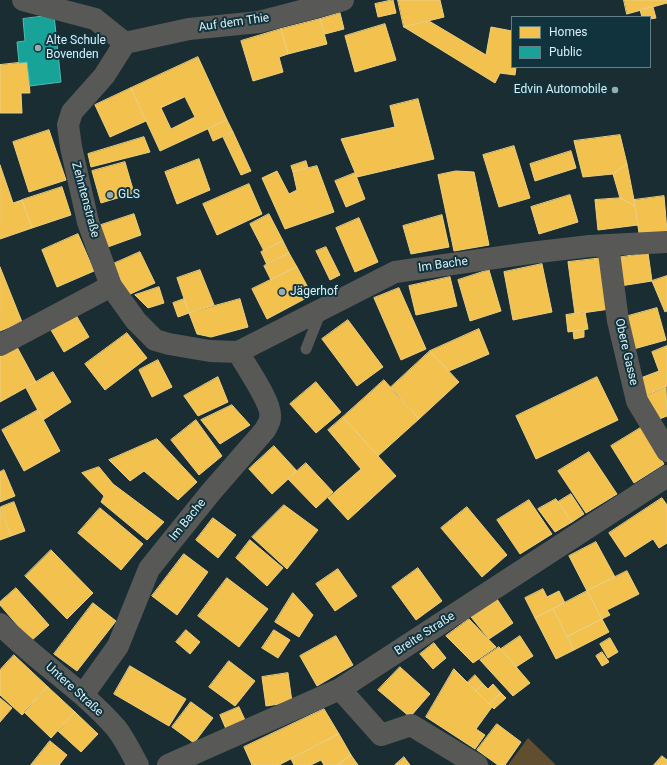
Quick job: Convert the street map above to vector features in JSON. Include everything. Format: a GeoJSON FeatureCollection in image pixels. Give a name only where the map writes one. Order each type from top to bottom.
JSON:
{"type":"FeatureCollection","features":[{"type":"Feature","properties":{"kind":"street"},"geometry":{"type":"LineString","coordinates":[[22,0],[95,19],[125,43]]}},
{"type":"Feature","properties":{"kind":"street","name":"Auf dem Thie"},"geometry":{"type":"LineString","coordinates":[[125,43],[189,29],[259,22],[343,0]]}},
{"type":"Feature","properties":{"kind":"street","name":"Zehntenstraße"},"geometry":{"type":"LineString","coordinates":[[125,43],[104,76],[72,112],[68,125],[88,222],[111,286],[129,312],[145,331],[155,340],[169,344]]}},
{"type":"Feature","properties":{"kind":"street","name":"Im Bache"},"geometry":{"type":"LineString","coordinates":[[169,344],[210,351],[238,352],[395,272],[530,253],[608,245],[667,242]]}},
{"type":"Feature","properties":{"kind":"street","name":"Obere Gasse"},"geometry":{"type":"LineString","coordinates":[[608,245],[618,320],[637,401],[667,451]]}},
{"type":"Feature","properties":{"kind":"street"},"geometry":{"type":"LineString","coordinates":[[0,345],[111,286]]}},
{"type":"Feature","properties":{"kind":"street","name":"Im Bache"},"geometry":{"type":"LineString","coordinates":[[83,696],[118,646],[149,568],[211,492],[265,430],[271,418],[270,409],[265,399],[238,352]]}},
{"type":"Feature","properties":{"kind":"street","name":"Breite Straße"},"geometry":{"type":"LineString","coordinates":[[168,765],[340,689],[667,476]]}},
{"type":"Feature","properties":{"kind":"street","name":"Untere Straße"},"geometry":{"type":"LineString","coordinates":[[0,624],[13,638],[83,696],[117,729],[138,765]]}},
{"type":"Feature","properties":{"kind":"street"},"geometry":{"type":"LineString","coordinates":[[340,689],[381,735],[411,725],[477,765]]}},
{"type":"Feature","properties":{"kind":"lane"},"geometry":{"type":"LineString","coordinates":[[306,349],[322,310]]}},
{"type":"Feature","properties":{"kind":"shaded area"},"geometry":{"type":"Polygon","coordinates":[[[528,738],[556,765],[508,765],[528,738]]]}},
{"type":"Feature","properties":{"kind":"building: Homes"},"geometry":{"type":"Polygon","coordinates":[[[393,0],[396,13],[378,17],[375,4],[393,0]]]}},
{"type":"Feature","properties":{"kind":"building: Homes"},"geometry":{"type":"Polygon","coordinates":[[[398,0],[440,0],[444,17],[404,27],[398,0]]]}},
{"type":"Feature","properties":{"kind":"building: Homes"},"geometry":{"type":"Polygon","coordinates":[[[624,0],[667,0],[667,3],[627,14],[624,0]]]}},
{"type":"Feature","properties":{"kind":"building: Homes"},"geometry":{"type":"Polygon","coordinates":[[[653,7],[656,18],[651,19],[651,16],[642,16],[640,10],[653,7]]]}},
{"type":"Feature","properties":{"kind":"building: Homes"},"geometry":{"type":"Polygon","coordinates":[[[340,13],[344,29],[325,34],[320,19],[340,13]]]}},
{"type":"Feature","properties":{"kind":"building: Homes"},"geometry":{"type":"Polygon","coordinates":[[[320,19],[327,44],[288,54],[281,29],[320,19]]]}},
{"type":"Feature","properties":{"kind":"building: Homes"},"geometry":{"type":"Polygon","coordinates":[[[429,21],[486,55],[491,27],[511,31],[511,68],[516,68],[515,75],[500,73],[495,83],[404,27],[429,21]]]}},
{"type":"Feature","properties":{"kind":"building: Homes"},"geometry":{"type":"Polygon","coordinates":[[[385,24],[396,60],[355,72],[345,36],[385,24]]]}},
{"type":"Feature","properties":{"kind":"building: Homes"},"geometry":{"type":"Polygon","coordinates":[[[281,29],[288,54],[279,57],[283,72],[253,81],[241,41],[281,29]]]}},
{"type":"Feature","properties":{"kind":"building: Homes"},"geometry":{"type":"Polygon","coordinates":[[[198,57],[227,120],[160,151],[131,88],[198,57]],[[185,97],[161,108],[171,129],[195,117],[185,97]]]}},
{"type":"Feature","properties":{"kind":"building: Homes"},"geometry":{"type":"Polygon","coordinates":[[[27,62],[30,93],[21,93],[22,113],[0,113],[0,65],[27,62]]]}},
{"type":"Feature","properties":{"kind":"building: Homes"},"geometry":{"type":"Polygon","coordinates":[[[131,88],[146,121],[110,137],[95,105],[131,88]]]}},
{"type":"Feature","properties":{"kind":"building: Homes"},"geometry":{"type":"Polygon","coordinates":[[[418,99],[434,159],[357,177],[341,139],[395,127],[390,106],[418,99]]]}},
{"type":"Feature","properties":{"kind":"building: Homes"},"geometry":{"type":"Polygon","coordinates":[[[227,120],[233,132],[213,141],[208,129],[227,120]]]}},
{"type":"Feature","properties":{"kind":"building: Homes"},"geometry":{"type":"Polygon","coordinates":[[[49,130],[66,180],[29,192],[13,142],[49,130]]]}},
{"type":"Feature","properties":{"kind":"building: Homes"},"geometry":{"type":"Polygon","coordinates":[[[233,132],[251,171],[241,175],[223,137],[233,132]]]}},
{"type":"Feature","properties":{"kind":"building: Homes"},"geometry":{"type":"Polygon","coordinates":[[[620,135],[627,164],[613,174],[583,177],[574,141],[620,135]]]}},
{"type":"Feature","properties":{"kind":"building: Homes"},"geometry":{"type":"Polygon","coordinates":[[[144,137],[150,152],[91,167],[88,154],[144,137]]]}},
{"type":"Feature","properties":{"kind":"building: Homes"},"geometry":{"type":"Polygon","coordinates":[[[514,146],[530,198],[499,207],[483,155],[514,146]]]}},
{"type":"Feature","properties":{"kind":"building: Homes"},"geometry":{"type":"Polygon","coordinates":[[[571,151],[576,168],[535,181],[530,164],[571,151]]]}},
{"type":"Feature","properties":{"kind":"building: Homes"},"geometry":{"type":"Polygon","coordinates":[[[199,159],[210,190],[177,204],[165,172],[199,159]]]}},
{"type":"Feature","properties":{"kind":"building: Homes"},"geometry":{"type":"Polygon","coordinates":[[[306,161],[308,168],[293,172],[291,166],[306,161]]]}},
{"type":"Feature","properties":{"kind":"building: Homes"},"geometry":{"type":"Polygon","coordinates":[[[125,162],[134,193],[101,203],[92,171],[125,162]]]}},
{"type":"Feature","properties":{"kind":"building: Homes"},"geometry":{"type":"Polygon","coordinates":[[[627,164],[635,206],[620,198],[613,174],[627,164]]]}},
{"type":"Feature","properties":{"kind":"building: Homes"},"geometry":{"type":"Polygon","coordinates":[[[0,165],[13,203],[22,200],[32,228],[0,239],[0,165]]]}},
{"type":"Feature","properties":{"kind":"building: Homes"},"geometry":{"type":"Polygon","coordinates":[[[317,166],[334,212],[285,229],[262,178],[277,171],[289,194],[297,190],[293,172],[317,166]]]}},
{"type":"Feature","properties":{"kind":"building: Homes"},"geometry":{"type":"Polygon","coordinates":[[[456,171],[474,172],[489,245],[454,251],[438,175],[456,171]]]}},
{"type":"Feature","properties":{"kind":"building: Homes"},"geometry":{"type":"Polygon","coordinates":[[[355,173],[365,199],[346,207],[335,181],[355,173]]]}},
{"type":"Feature","properties":{"kind":"building: Homes"},"geometry":{"type":"Polygon","coordinates":[[[249,184],[262,214],[217,235],[203,204],[249,184]]]}},
{"type":"Feature","properties":{"kind":"building: Homes"},"geometry":{"type":"Polygon","coordinates":[[[62,187],[71,215],[32,228],[22,200],[62,187]]]}},
{"type":"Feature","properties":{"kind":"building: Homes"},"geometry":{"type":"Polygon","coordinates":[[[570,195],[578,222],[539,234],[531,207],[570,195]]]}},
{"type":"Feature","properties":{"kind":"building: Homes"},"geometry":{"type":"Polygon","coordinates":[[[664,196],[667,231],[639,233],[634,200],[664,196]]]}},
{"type":"Feature","properties":{"kind":"building: Homes"},"geometry":{"type":"Polygon","coordinates":[[[620,198],[635,206],[638,225],[598,230],[595,200],[620,198]]]}},
{"type":"Feature","properties":{"kind":"building: Homes"},"geometry":{"type":"Polygon","coordinates":[[[134,214],[141,235],[105,248],[98,226],[134,214]]]}},
{"type":"Feature","properties":{"kind":"building: Homes"},"geometry":{"type":"Polygon","coordinates":[[[269,214],[283,241],[264,251],[250,224],[269,214]]]}},
{"type":"Feature","properties":{"kind":"building: Homes"},"geometry":{"type":"Polygon","coordinates":[[[442,215],[449,247],[411,254],[403,226],[442,215]]]}},
{"type":"Feature","properties":{"kind":"building: Homes"},"geometry":{"type":"Polygon","coordinates":[[[359,218],[378,262],[355,272],[336,228],[359,218]]]}},
{"type":"Feature","properties":{"kind":"building: Homes"},"geometry":{"type":"Polygon","coordinates":[[[78,234],[94,271],[57,287],[42,250],[78,234]]]}},
{"type":"Feature","properties":{"kind":"building: Homes"},"geometry":{"type":"Polygon","coordinates":[[[283,241],[289,253],[267,265],[261,252],[283,241]]]}},
{"type":"Feature","properties":{"kind":"building: Homes"},"geometry":{"type":"Polygon","coordinates":[[[326,247],[340,275],[330,280],[316,251],[326,247]]]}},
{"type":"Feature","properties":{"kind":"building: Homes"},"geometry":{"type":"Polygon","coordinates":[[[140,252],[155,283],[128,295],[113,264],[140,252]]]}},
{"type":"Feature","properties":{"kind":"building: Homes"},"geometry":{"type":"Polygon","coordinates":[[[289,253],[297,267],[271,280],[264,266],[289,253]]]}},
{"type":"Feature","properties":{"kind":"building: Homes"},"geometry":{"type":"Polygon","coordinates":[[[648,253],[652,281],[620,286],[616,258],[648,253]]]}},
{"type":"Feature","properties":{"kind":"building: Homes"},"geometry":{"type":"Polygon","coordinates":[[[603,258],[610,309],[575,314],[568,262],[603,258]]]}},
{"type":"Feature","properties":{"kind":"building: Homes"},"geometry":{"type":"Polygon","coordinates":[[[542,264],[552,312],[513,320],[504,272],[542,264]]]}},
{"type":"Feature","properties":{"kind":"building: Homes"},"geometry":{"type":"Polygon","coordinates":[[[0,267],[22,322],[0,331],[0,267]]]}},
{"type":"Feature","properties":{"kind":"building: Homes","name":"Jägerhof"},"geometry":{"type":"Polygon","coordinates":[[[297,267],[312,295],[267,319],[252,289],[297,267]]]}},
{"type":"Feature","properties":{"kind":"building: Homes"},"geometry":{"type":"Polygon","coordinates":[[[200,270],[214,305],[189,313],[177,278],[200,270]]]}},
{"type":"Feature","properties":{"kind":"building: Homes"},"geometry":{"type":"Polygon","coordinates":[[[489,270],[501,311],[470,321],[458,280],[489,270]]]}},
{"type":"Feature","properties":{"kind":"building: Homes"},"geometry":{"type":"Polygon","coordinates":[[[667,276],[667,311],[665,312],[652,281],[667,276]]]}},
{"type":"Feature","properties":{"kind":"building: Homes"},"geometry":{"type":"Polygon","coordinates":[[[450,277],[457,306],[416,315],[409,286],[450,277]]]}},
{"type":"Feature","properties":{"kind":"building: Homes"},"geometry":{"type":"Polygon","coordinates":[[[159,287],[164,303],[148,308],[135,295],[159,287]]]}},
{"type":"Feature","properties":{"kind":"building: Homes"},"geometry":{"type":"Polygon","coordinates":[[[399,288],[426,349],[401,360],[374,298],[399,288]]]}},
{"type":"Feature","properties":{"kind":"building: Homes"},"geometry":{"type":"Polygon","coordinates":[[[184,299],[189,313],[178,317],[173,303],[184,299]]]}},
{"type":"Feature","properties":{"kind":"building: Homes"},"geometry":{"type":"Polygon","coordinates":[[[240,299],[248,327],[211,337],[197,334],[189,313],[240,299]]]}},
{"type":"Feature","properties":{"kind":"building: Homes"},"geometry":{"type":"Polygon","coordinates":[[[657,308],[666,340],[630,350],[621,318],[657,308]]]}},
{"type":"Feature","properties":{"kind":"building: Homes"},"geometry":{"type":"Polygon","coordinates":[[[73,310],[89,337],[64,352],[48,325],[73,310]]]}},
{"type":"Feature","properties":{"kind":"building: Homes"},"geometry":{"type":"Polygon","coordinates":[[[585,312],[588,329],[568,332],[566,315],[585,312]]]}},
{"type":"Feature","properties":{"kind":"building: Homes"},"geometry":{"type":"Polygon","coordinates":[[[348,320],[383,367],[357,386],[322,339],[348,320]]]}},
{"type":"Feature","properties":{"kind":"building: Homes"},"geometry":{"type":"Polygon","coordinates":[[[479,329],[489,354],[449,371],[430,351],[479,329]]]}},
{"type":"Feature","properties":{"kind":"building: Homes"},"geometry":{"type":"Polygon","coordinates":[[[584,330],[584,337],[574,339],[573,331],[584,330]]]}},
{"type":"Feature","properties":{"kind":"building: Homes"},"geometry":{"type":"Polygon","coordinates":[[[127,333],[147,358],[105,390],[85,364],[127,333]]]}},
{"type":"Feature","properties":{"kind":"building: Homes"},"geometry":{"type":"Polygon","coordinates":[[[667,346],[667,386],[645,395],[638,379],[659,371],[652,352],[667,346]]]}},
{"type":"Feature","properties":{"kind":"building: Homes"},"geometry":{"type":"Polygon","coordinates":[[[17,347],[36,382],[0,402],[0,356],[17,347]]]}},
{"type":"Feature","properties":{"kind":"building: Homes"},"geometry":{"type":"Polygon","coordinates":[[[430,351],[459,382],[419,419],[390,388],[430,351]]]}},
{"type":"Feature","properties":{"kind":"building: Homes"},"geometry":{"type":"Polygon","coordinates":[[[158,360],[172,387],[152,397],[139,370],[158,360]]]}},
{"type":"Feature","properties":{"kind":"building: Homes"},"geometry":{"type":"Polygon","coordinates":[[[53,372],[71,402],[43,420],[26,388],[53,372]]]}},
{"type":"Feature","properties":{"kind":"building: Homes"},"geometry":{"type":"Polygon","coordinates":[[[218,377],[228,402],[198,416],[184,396],[218,377]]]}},
{"type":"Feature","properties":{"kind":"building: Homes"},"geometry":{"type":"Polygon","coordinates":[[[597,377],[618,420],[536,459],[516,416],[597,377]]]}},
{"type":"Feature","properties":{"kind":"building: Homes"},"geometry":{"type":"Polygon","coordinates":[[[384,380],[419,419],[378,456],[343,417],[384,380]]]}},
{"type":"Feature","properties":{"kind":"building: Homes"},"geometry":{"type":"Polygon","coordinates":[[[316,382],[341,412],[316,433],[290,404],[316,382]]]}},
{"type":"Feature","properties":{"kind":"building: Homes"},"geometry":{"type":"Polygon","coordinates":[[[666,387],[667,416],[654,421],[643,397],[666,387]]]}},
{"type":"Feature","properties":{"kind":"building: Homes"},"geometry":{"type":"Polygon","coordinates":[[[232,405],[250,425],[220,444],[201,420],[232,405]]]}},
{"type":"Feature","properties":{"kind":"building: Homes"},"geometry":{"type":"Polygon","coordinates":[[[38,410],[60,451],[24,471],[2,430],[38,410]]]}},
{"type":"Feature","properties":{"kind":"building: Homes"},"geometry":{"type":"Polygon","coordinates":[[[343,417],[396,476],[348,520],[328,498],[361,469],[328,430],[343,417]]]}},
{"type":"Feature","properties":{"kind":"building: Homes"},"geometry":{"type":"Polygon","coordinates":[[[196,420],[222,456],[199,475],[171,440],[196,420]]]}},
{"type":"Feature","properties":{"kind":"building: Homes"},"geometry":{"type":"Polygon","coordinates":[[[642,427],[664,464],[634,483],[611,446],[642,427]]]}},
{"type":"Feature","properties":{"kind":"building: Homes"},"geometry":{"type":"Polygon","coordinates":[[[157,439],[197,482],[178,500],[144,471],[130,481],[109,460],[157,439]]]}},
{"type":"Feature","properties":{"kind":"building: Homes"},"geometry":{"type":"Polygon","coordinates":[[[274,446],[297,471],[272,494],[249,469],[274,446]]]}},
{"type":"Feature","properties":{"kind":"building: Homes"},"geometry":{"type":"Polygon","coordinates":[[[589,452],[617,494],[586,513],[558,471],[589,452]]]}},
{"type":"Feature","properties":{"kind":"building: Homes"},"geometry":{"type":"Polygon","coordinates":[[[306,463],[333,492],[316,508],[288,479],[306,463]]]}},
{"type":"Feature","properties":{"kind":"building: Homes"},"geometry":{"type":"Polygon","coordinates":[[[99,467],[113,484],[164,522],[147,540],[101,502],[104,496],[82,473],[99,467]]]}},
{"type":"Feature","properties":{"kind":"building: Homes"},"geometry":{"type":"Polygon","coordinates":[[[4,470],[15,496],[0,502],[0,472],[4,470]]]}},
{"type":"Feature","properties":{"kind":"building: Homes"},"geometry":{"type":"Polygon","coordinates":[[[571,494],[584,514],[572,522],[558,502],[571,494]]]}},
{"type":"Feature","properties":{"kind":"building: Homes"},"geometry":{"type":"Polygon","coordinates":[[[662,498],[667,505],[667,543],[659,548],[653,539],[625,557],[609,533],[662,498]]]}},
{"type":"Feature","properties":{"kind":"building: Homes"},"geometry":{"type":"Polygon","coordinates":[[[556,499],[572,522],[555,532],[538,509],[556,499]]]}},
{"type":"Feature","properties":{"kind":"building: Homes"},"geometry":{"type":"Polygon","coordinates":[[[529,500],[552,534],[520,554],[497,520],[529,500]]]}},
{"type":"Feature","properties":{"kind":"building: Homes"},"geometry":{"type":"Polygon","coordinates":[[[14,502],[25,531],[11,536],[1,507],[14,502]]]}},
{"type":"Feature","properties":{"kind":"building: Homes"},"geometry":{"type":"Polygon","coordinates":[[[284,505],[318,530],[287,569],[252,537],[284,505]]]}},
{"type":"Feature","properties":{"kind":"building: Homes"},"geometry":{"type":"Polygon","coordinates":[[[0,507],[11,536],[0,540],[0,507]]]}},
{"type":"Feature","properties":{"kind":"building: Homes"},"geometry":{"type":"Polygon","coordinates":[[[467,507],[507,555],[482,577],[441,528],[467,507]]]}},
{"type":"Feature","properties":{"kind":"building: Homes"},"geometry":{"type":"Polygon","coordinates":[[[100,508],[143,544],[121,570],[78,533],[100,508]]]}},
{"type":"Feature","properties":{"kind":"building: Homes"},"geometry":{"type":"Polygon","coordinates":[[[213,518],[236,535],[218,558],[196,540],[213,518]]]}},
{"type":"Feature","properties":{"kind":"building: Homes"},"geometry":{"type":"Polygon","coordinates":[[[250,540],[283,568],[267,586],[236,558],[250,540]]]}},
{"type":"Feature","properties":{"kind":"building: Homes"},"geometry":{"type":"Polygon","coordinates":[[[596,542],[615,577],[587,591],[569,556],[596,542]]]}},
{"type":"Feature","properties":{"kind":"building: Homes"},"geometry":{"type":"Polygon","coordinates":[[[51,550],[93,593],[67,619],[25,576],[51,550]]]}},
{"type":"Feature","properties":{"kind":"building: Homes"},"geometry":{"type":"Polygon","coordinates":[[[184,554],[208,572],[177,615],[152,596],[184,554]]]}},
{"type":"Feature","properties":{"kind":"building: Homes"},"geometry":{"type":"Polygon","coordinates":[[[418,568],[442,601],[416,620],[392,587],[418,568]]]}},
{"type":"Feature","properties":{"kind":"building: Homes"},"geometry":{"type":"Polygon","coordinates":[[[338,569],[357,596],[335,611],[316,584],[338,569]]]}},
{"type":"Feature","properties":{"kind":"building: Homes"},"geometry":{"type":"Polygon","coordinates":[[[627,571],[639,594],[607,610],[610,615],[602,619],[587,591],[627,571]]]}},
{"type":"Feature","properties":{"kind":"building: Homes"},"geometry":{"type":"Polygon","coordinates":[[[227,578],[268,609],[239,647],[198,616],[227,578]]]}},
{"type":"Feature","properties":{"kind":"building: Homes"},"geometry":{"type":"Polygon","coordinates":[[[16,588],[49,625],[31,641],[0,605],[0,602],[16,588]]]}},
{"type":"Feature","properties":{"kind":"building: Homes"},"geometry":{"type":"Polygon","coordinates":[[[543,589],[547,597],[559,591],[565,603],[535,618],[525,598],[543,589]]]}},
{"type":"Feature","properties":{"kind":"building: Homes"},"geometry":{"type":"Polygon","coordinates":[[[587,591],[602,619],[567,637],[553,609],[587,591]]]}},
{"type":"Feature","properties":{"kind":"building: Homes"},"geometry":{"type":"Polygon","coordinates":[[[293,593],[313,615],[299,637],[275,622],[293,593]]]}},
{"type":"Feature","properties":{"kind":"building: Homes"},"geometry":{"type":"Polygon","coordinates":[[[497,599],[513,623],[489,639],[471,617],[497,599]]]}},
{"type":"Feature","properties":{"kind":"building: Homes"},"geometry":{"type":"Polygon","coordinates":[[[93,603],[116,621],[77,671],[54,654],[93,603]]]}},
{"type":"Feature","properties":{"kind":"building: Homes"},"geometry":{"type":"Polygon","coordinates":[[[553,609],[574,650],[556,659],[535,618],[553,609]]]}},
{"type":"Feature","properties":{"kind":"building: Homes"},"geometry":{"type":"Polygon","coordinates":[[[469,619],[496,647],[473,663],[446,636],[469,619]]]}},
{"type":"Feature","properties":{"kind":"building: Homes"},"geometry":{"type":"Polygon","coordinates":[[[602,619],[609,632],[574,650],[567,637],[602,619]]]}},
{"type":"Feature","properties":{"kind":"building: Homes"},"geometry":{"type":"Polygon","coordinates":[[[186,630],[200,642],[190,654],[176,642],[186,630]]]}},
{"type":"Feature","properties":{"kind":"building: Homes"},"geometry":{"type":"Polygon","coordinates":[[[274,630],[290,640],[278,658],[262,648],[274,630]]]}},
{"type":"Feature","properties":{"kind":"building: Homes"},"geometry":{"type":"Polygon","coordinates":[[[336,636],[353,665],[317,686],[300,656],[336,636]]]}},
{"type":"Feature","properties":{"kind":"building: Homes"},"geometry":{"type":"Polygon","coordinates":[[[520,636],[533,656],[516,667],[501,649],[520,636]]]}},
{"type":"Feature","properties":{"kind":"building: Homes"},"geometry":{"type":"Polygon","coordinates":[[[610,638],[618,652],[608,658],[600,644],[610,638]]]}},
{"type":"Feature","properties":{"kind":"building: Homes"},"geometry":{"type":"Polygon","coordinates":[[[434,643],[446,658],[433,669],[420,654],[434,643]]]}},
{"type":"Feature","properties":{"kind":"building: Homes"},"geometry":{"type":"Polygon","coordinates":[[[499,647],[530,683],[513,696],[480,660],[499,647]]]}},
{"type":"Feature","properties":{"kind":"building: Homes"},"geometry":{"type":"Polygon","coordinates":[[[602,652],[609,662],[602,666],[596,656],[602,652]]]}},
{"type":"Feature","properties":{"kind":"building: Homes"},"geometry":{"type":"Polygon","coordinates":[[[14,655],[48,687],[22,715],[0,695],[0,670],[14,655]]]}},
{"type":"Feature","properties":{"kind":"building: Homes"},"geometry":{"type":"Polygon","coordinates":[[[229,661],[255,681],[235,706],[209,687],[229,661]]]}},
{"type":"Feature","properties":{"kind":"building: Homes"},"geometry":{"type":"Polygon","coordinates":[[[130,666],[186,699],[169,726],[114,694],[130,666]]]}},
{"type":"Feature","properties":{"kind":"building: Homes"},"geometry":{"type":"Polygon","coordinates":[[[400,667],[430,694],[410,717],[378,690],[400,667]]]}},
{"type":"Feature","properties":{"kind":"building: Homes"},"geometry":{"type":"Polygon","coordinates":[[[454,669],[492,707],[476,729],[485,735],[475,749],[426,717],[454,669]]]}},
{"type":"Feature","properties":{"kind":"building: Homes"},"geometry":{"type":"Polygon","coordinates":[[[288,673],[292,702],[266,706],[262,677],[288,673]]]}},
{"type":"Feature","properties":{"kind":"building: Homes"},"geometry":{"type":"Polygon","coordinates":[[[475,675],[483,684],[476,691],[468,682],[475,675]]]}},
{"type":"Feature","properties":{"kind":"building: Homes"},"geometry":{"type":"Polygon","coordinates":[[[483,684],[488,689],[493,684],[501,693],[489,704],[476,691],[483,684]]]}},
{"type":"Feature","properties":{"kind":"building: Homes"},"geometry":{"type":"Polygon","coordinates":[[[48,687],[75,712],[51,738],[24,712],[48,687]]]}},
{"type":"Feature","properties":{"kind":"building: Homes"},"geometry":{"type":"Polygon","coordinates":[[[501,693],[506,698],[494,709],[489,704],[501,693]]]}},
{"type":"Feature","properties":{"kind":"building: Homes"},"geometry":{"type":"Polygon","coordinates":[[[0,698],[12,708],[0,722],[0,698]]]}},
{"type":"Feature","properties":{"kind":"building: Homes"},"geometry":{"type":"Polygon","coordinates":[[[191,702],[213,718],[194,743],[172,727],[191,702]]]}},
{"type":"Feature","properties":{"kind":"building: Homes"},"geometry":{"type":"Polygon","coordinates":[[[239,707],[245,720],[226,729],[220,715],[239,707]]]}},
{"type":"Feature","properties":{"kind":"building: Homes"},"geometry":{"type":"Polygon","coordinates":[[[324,709],[339,734],[279,765],[252,765],[244,747],[324,709]]]}},
{"type":"Feature","properties":{"kind":"building: Homes"},"geometry":{"type":"Polygon","coordinates":[[[75,712],[98,734],[81,752],[58,731],[75,712]]]}},
{"type":"Feature","properties":{"kind":"building: Homes"},"geometry":{"type":"Polygon","coordinates":[[[497,724],[521,742],[505,765],[498,765],[477,750],[497,724]]]}},
{"type":"Feature","properties":{"kind":"building: Homes"},"geometry":{"type":"Polygon","coordinates":[[[339,734],[351,755],[337,765],[324,765],[321,760],[311,765],[294,765],[291,759],[339,734]]]}},
{"type":"Feature","properties":{"kind":"building: Homes"},"geometry":{"type":"Polygon","coordinates":[[[50,741],[67,755],[59,765],[31,765],[50,741]]]}},
{"type":"Feature","properties":{"kind":"building: Homes"},"geometry":{"type":"Polygon","coordinates":[[[351,755],[358,765],[337,765],[351,755]]]}},
{"type":"Feature","properties":{"kind":"building: Homes"},"geometry":{"type":"Polygon","coordinates":[[[662,756],[667,760],[667,765],[654,765],[662,756]]]}},
{"type":"Feature","properties":{"kind":"building: Homes"},"geometry":{"type":"Polygon","coordinates":[[[404,757],[410,765],[395,765],[404,757]]]}},
{"type":"Feature","properties":{"kind":"building: Public","name":"Alte Schule Bovenden"},"geometry":{"type":"Polygon","coordinates":[[[54,15],[61,82],[30,86],[27,62],[19,63],[17,42],[25,41],[23,19],[54,15]]]}},
{"type":"Feature","properties":{"kind":"place","name":"Alte Schule Bovenden"},"geometry":{"type":"Point","coordinates":[38,48]}},
{"type":"Feature","properties":{"kind":"place","name":"Edvin Automobile"},"geometry":{"type":"Point","coordinates":[615,90]}},
{"type":"Feature","properties":{"kind":"place","name":"GLS"},"geometry":{"type":"Point","coordinates":[110,195]}},
{"type":"Feature","properties":{"kind":"place","name":"Jägerhof"},"geometry":{"type":"Point","coordinates":[282,292]}}]}
